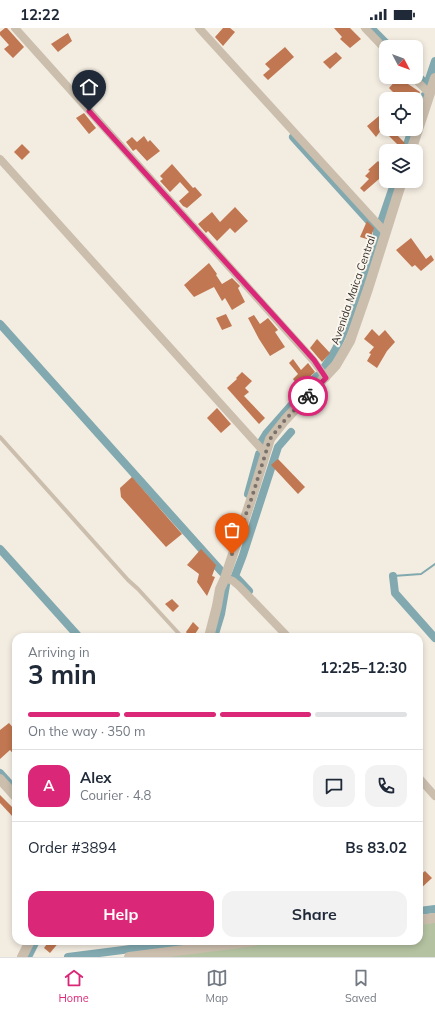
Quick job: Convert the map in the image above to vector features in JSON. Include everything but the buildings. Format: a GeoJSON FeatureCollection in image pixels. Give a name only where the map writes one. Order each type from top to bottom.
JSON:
{"type":"FeatureCollection","features":[{"type":"Feature","properties":{"kind":"street"},"geometry":{"type":"LineString","coordinates":[[15,28],[314,360],[326,378]]}},
{"type":"Feature","properties":{"kind":"street"},"geometry":{"type":"LineString","coordinates":[[199,28],[386,233]]}},
{"type":"Feature","properties":{"kind":"street"},"geometry":{"type":"LineString","coordinates":[[365,28],[379,43]]}},
{"type":"Feature","properties":{"kind":"street"},"geometry":{"type":"LineString","coordinates":[[413,144],[435,78]]}},
{"type":"Feature","properties":{"kind":"street"},"geometry":{"type":"LineString","coordinates":[[420,84],[429,93]]}},
{"type":"Feature","properties":{"kind":"street"},"geometry":{"type":"LineString","coordinates":[[0,159],[265,453]]}},
{"type":"Feature","properties":{"kind":"street","name":"Avenida Maica Central"},"geometry":{"type":"LineString","coordinates":[[210,633],[220,588],[225,578],[270,439],[276,430],[326,378],[336,365],[350,340],[368,289],[400,188]]}},
{"type":"Feature","properties":{"kind":"street"},"geometry":{"type":"LineString","coordinates":[[225,578],[233,581],[239,586],[284,633]]}},
{"type":"Feature","properties":{"kind":"street"},"geometry":{"type":"LineString","coordinates":[[0,779],[12,792]]}},
{"type":"Feature","properties":{"kind":"street"},"geometry":{"type":"LineString","coordinates":[[423,782],[435,796]]}},
{"type":"Feature","properties":{"kind":"street"},"geometry":{"type":"LineString","coordinates":[[423,920],[435,918]]}},
{"type":"Feature","properties":{"kind":"street"},"geometry":{"type":"LineString","coordinates":[[22,957],[28,945]]}},
{"type":"Feature","properties":{"kind":"street"},"geometry":{"type":"LineString","coordinates":[[129,957],[224,945]]}},
{"type":"Feature","properties":{"kind":"lane"},"geometry":{"type":"LineString","coordinates":[[0,437],[128,580],[178,633]]}},
{"type":"Feature","properties":{"kind":"green space"},"geometry":{"type":"Polygon","coordinates":[[[435,922],[435,957],[162,957],[256,945],[423,945],[423,924],[435,922]]]}},
{"type":"Feature","properties":{"kind":"waterway"},"geometry":{"type":"LineString","coordinates":[[371,28],[383,40]]}},
{"type":"Feature","properties":{"kind":"waterway"},"geometry":{"type":"LineString","coordinates":[[423,81],[427,85],[435,61]]}},
{"type":"Feature","properties":{"kind":"waterway"},"geometry":{"type":"LineString","coordinates":[[407,144],[410,136]]}},
{"type":"Feature","properties":{"kind":"waterway"},"geometry":{"type":"LineString","coordinates":[[293,137],[378,231]]}},
{"type":"Feature","properties":{"kind":"waterway"},"geometry":{"type":"LineString","coordinates":[[381,222],[393,188]]}},
{"type":"Feature","properties":{"kind":"waterway"},"geometry":{"type":"LineString","coordinates":[[325,366],[339,343],[346,327],[378,230]]}},
{"type":"Feature","properties":{"kind":"waterway"},"geometry":{"type":"LineString","coordinates":[[0,324],[222,572]]}},
{"type":"Feature","properties":{"kind":"waterway"},"geometry":{"type":"LineString","coordinates":[[261,442],[266,434],[317,376]]}},
{"type":"Feature","properties":{"kind":"waterway"},"geometry":{"type":"LineString","coordinates":[[249,591],[235,576],[278,447],[291,432]]}},
{"type":"Feature","properties":{"kind":"waterway"},"geometry":{"type":"LineString","coordinates":[[248,494],[259,454]]}},
{"type":"Feature","properties":{"kind":"waterway"},"geometry":{"type":"LineString","coordinates":[[0,549],[75,633]]}},
{"type":"Feature","properties":{"kind":"waterway"},"geometry":{"type":"LineString","coordinates":[[393,576],[421,574],[435,564]]}},
{"type":"Feature","properties":{"kind":"waterway"},"geometry":{"type":"LineString","coordinates":[[393,576],[395,593],[435,638]]}},
{"type":"Feature","properties":{"kind":"waterway"},"geometry":{"type":"LineString","coordinates":[[215,633],[221,614],[226,585]]}},
{"type":"Feature","properties":{"kind":"waterway"},"geometry":{"type":"LineString","coordinates":[[0,773],[9,783]]}},
{"type":"Feature","properties":{"kind":"waterway"},"geometry":{"type":"LineString","coordinates":[[423,910],[435,909]]}},
{"type":"Feature","properties":{"kind":"waterway"},"geometry":{"type":"LineString","coordinates":[[28,957],[34,945]]}},
{"type":"Feature","properties":{"kind":"waterway"},"geometry":{"type":"LineString","coordinates":[[68,957],[162,945]]}},
{"type":"Feature","properties":{"kind":"way so far"},"geometry":{"type":"LineString","coordinates":[[232,554],[270,439],[276,430],[308,396]]}},
{"type":"Feature","properties":{"kind":"route"},"geometry":{"type":"LineString","coordinates":[[89,111],[268,311],[314,360],[326,378],[308,396]]}}]}
